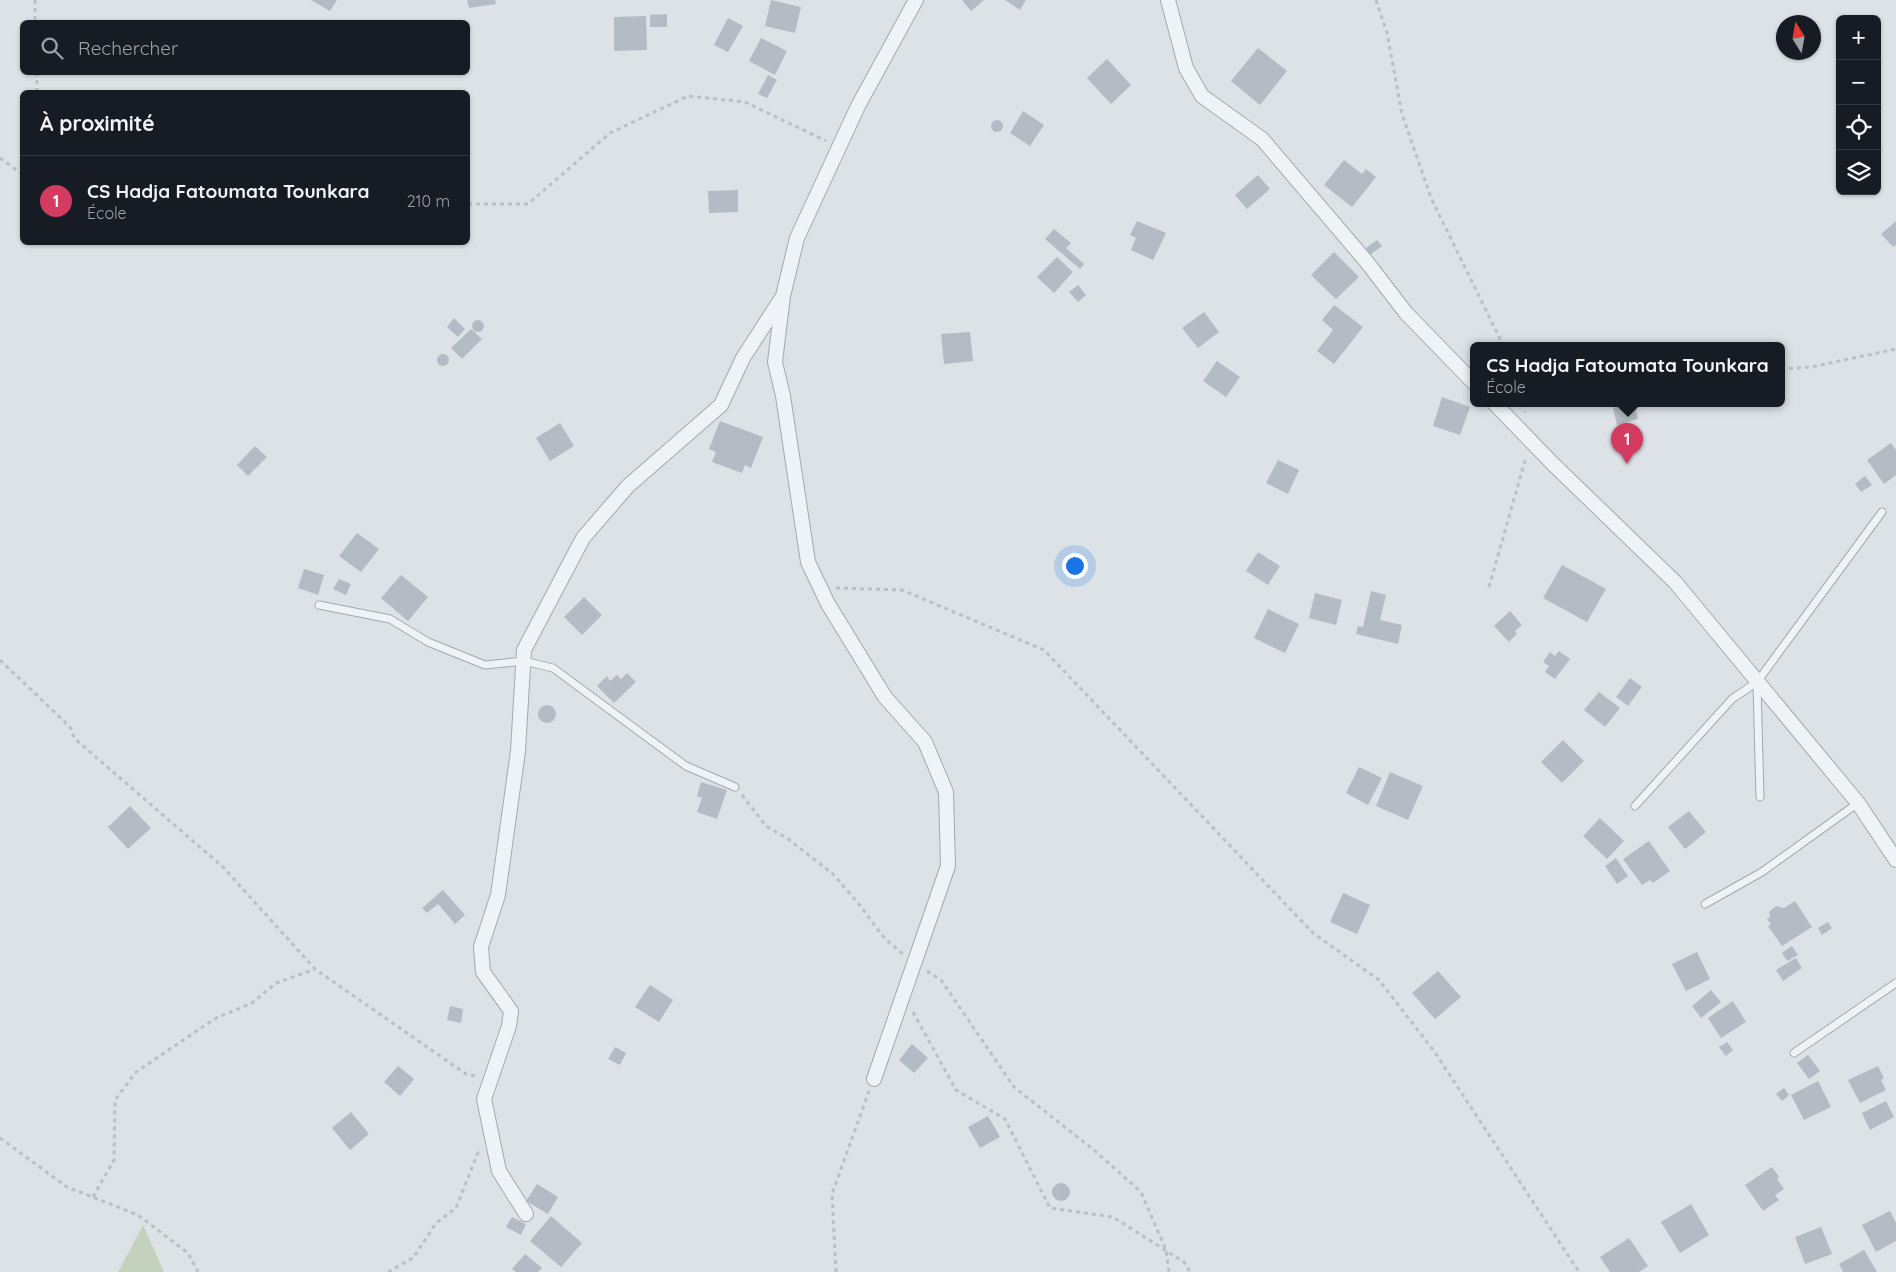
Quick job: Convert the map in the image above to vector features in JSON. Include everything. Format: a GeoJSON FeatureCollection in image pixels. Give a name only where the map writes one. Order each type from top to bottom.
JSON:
{"type":"FeatureCollection","features":[{"type":"Feature","properties":{"kind":"street"},"geometry":{"type":"LineString","coordinates":[[874,1079],[948,866],[946,792],[925,742],[885,697],[828,604],[808,562],[784,396],[775,362],[783,296],[797,238],[858,106],[916,0]]}},
{"type":"Feature","properties":{"kind":"street"},"geometry":{"type":"LineString","coordinates":[[1168,0],[1186,68],[1202,96],[1262,139],[1366,261],[1406,313],[1470,379]]}},
{"type":"Feature","properties":{"kind":"street"},"geometry":{"type":"LineString","coordinates":[[526,1214],[498,1171],[484,1099],[509,1026],[511,1011],[483,972],[482,947],[498,895],[518,751],[524,650],[583,538],[628,486],[722,405],[742,358],[783,296]]}},
{"type":"Feature","properties":{"kind":"street"},"geometry":{"type":"LineString","coordinates":[[1498,407],[1530,441],[1675,582],[1858,803],[1896,860]]}},
{"type":"Feature","properties":{"kind":"lane"},"geometry":{"type":"LineString","coordinates":[[1635,806],[1732,698],[1757,682],[1882,512]]}},
{"type":"Feature","properties":{"kind":"lane"},"geometry":{"type":"LineString","coordinates":[[319,605],[390,619],[428,642],[485,665],[524,661],[553,668],[686,766],[735,787]]}},
{"type":"Feature","properties":{"kind":"lane"},"geometry":{"type":"LineString","coordinates":[[1757,682],[1760,797]]}},
{"type":"Feature","properties":{"kind":"lane"},"geometry":{"type":"LineString","coordinates":[[1705,904],[1762,872],[1858,803]]}},
{"type":"Feature","properties":{"kind":"lane"},"geometry":{"type":"LineString","coordinates":[[1794,1053],[1896,983]]}},
{"type":"Feature","properties":{"kind":"path"},"geometry":{"type":"LineString","coordinates":[[35,0],[35,20]]}},
{"type":"Feature","properties":{"kind":"path"},"geometry":{"type":"LineString","coordinates":[[1376,0],[1387,34],[1402,114],[1431,198],[1502,342]]}},
{"type":"Feature","properties":{"kind":"path"},"geometry":{"type":"LineString","coordinates":[[37,75],[37,90]]}},
{"type":"Feature","properties":{"kind":"path"},"geometry":{"type":"LineString","coordinates":[[470,204],[528,204],[610,133],[688,96],[745,102],[840,148]]}},
{"type":"Feature","properties":{"kind":"path"},"geometry":{"type":"LineString","coordinates":[[0,158],[20,173]]}},
{"type":"Feature","properties":{"kind":"path"},"geometry":{"type":"LineString","coordinates":[[1785,370],[1811,367],[1896,349]]}},
{"type":"Feature","properties":{"kind":"path"},"geometry":{"type":"LineString","coordinates":[[1489,587],[1530,441],[1524,407]]}},
{"type":"Feature","properties":{"kind":"path"},"geometry":{"type":"LineString","coordinates":[[820,588],[902,590],[1044,650],[1312,933],[1379,980],[1434,1051],[1579,1272]]}},
{"type":"Feature","properties":{"kind":"path"},"geometry":{"type":"LineString","coordinates":[[0,660],[70,727],[75,739],[223,867],[315,969],[466,1074],[491,1078]]}},
{"type":"Feature","properties":{"kind":"path"},"geometry":{"type":"LineString","coordinates":[[735,787],[766,826],[788,839],[833,874],[885,939],[941,980],[1014,1087],[1087,1145],[1141,1192],[1166,1250],[1168,1272]]}},
{"type":"Feature","properties":{"kind":"path"},"geometry":{"type":"LineString","coordinates":[[93,1197],[114,1160],[115,1100],[136,1072],[216,1018],[252,1003],[276,983],[315,969]]}},
{"type":"Feature","properties":{"kind":"path"},"geometry":{"type":"LineString","coordinates":[[904,995],[956,1090],[1005,1119],[1050,1208],[1113,1217],[1184,1262],[1190,1272]]}},
{"type":"Feature","properties":{"kind":"path"},"geometry":{"type":"LineString","coordinates":[[836,1272],[832,1194],[874,1079]]}},
{"type":"Feature","properties":{"kind":"path"},"geometry":{"type":"LineString","coordinates":[[388,1272],[413,1258],[436,1223],[456,1208],[489,1125]]}},
{"type":"Feature","properties":{"kind":"path"},"geometry":{"type":"LineString","coordinates":[[0,1138],[67,1187],[138,1214],[188,1253],[198,1272]]}},
{"type":"Feature","properties":{"kind":"green space"},"geometry":{"type":"Polygon","coordinates":[[[143,1225],[164,1272],[118,1272],[143,1225]]]}},
{"type":"Feature","properties":{"kind":"building"},"geometry":{"type":"Polygon","coordinates":[[[311,0],[337,0],[330,11],[311,0]]]}},
{"type":"Feature","properties":{"kind":"building"},"geometry":{"type":"Polygon","coordinates":[[[467,0],[495,0],[496,4],[469,8],[467,0]]]}},
{"type":"Feature","properties":{"kind":"building"},"geometry":{"type":"Polygon","coordinates":[[[771,0],[801,7],[795,33],[765,26],[771,0]]]}},
{"type":"Feature","properties":{"kind":"building"},"geometry":{"type":"Polygon","coordinates":[[[962,0],[984,0],[971,11],[962,0]]]}},
{"type":"Feature","properties":{"kind":"building"},"geometry":{"type":"Polygon","coordinates":[[[1005,0],[1026,0],[1020,10],[1005,0]]]}},
{"type":"Feature","properties":{"kind":"building"},"geometry":{"type":"Polygon","coordinates":[[[667,14],[667,27],[650,27],[650,15],[667,14]]]}},
{"type":"Feature","properties":{"kind":"building"},"geometry":{"type":"Polygon","coordinates":[[[646,16],[647,50],[614,51],[614,17],[646,16]]]}},
{"type":"Feature","properties":{"kind":"building"},"geometry":{"type":"Polygon","coordinates":[[[728,18],[743,26],[728,52],[714,45],[728,18]]]}},
{"type":"Feature","properties":{"kind":"building"},"geometry":{"type":"Polygon","coordinates":[[[761,38],[787,51],[775,75],[749,61],[761,38]]]}},
{"type":"Feature","properties":{"kind":"building"},"geometry":{"type":"Polygon","coordinates":[[[1258,48],[1287,71],[1260,105],[1231,81],[1258,48]]]}},
{"type":"Feature","properties":{"kind":"building"},"geometry":{"type":"Polygon","coordinates":[[[1107,59],[1131,85],[1111,104],[1087,78],[1107,59]]]}},
{"type":"Feature","properties":{"kind":"building"},"geometry":{"type":"Polygon","coordinates":[[[768,75],[777,80],[767,98],[758,94],[768,75]]]}},
{"type":"Feature","properties":{"kind":"building"},"geometry":{"type":"Polygon","coordinates":[[[1023,111],[1044,125],[1030,146],[1010,133],[1023,111]]]}},
{"type":"Feature","properties":{"kind":"building"},"geometry":{"type":"Polygon","coordinates":[[[995,120],[999,120],[1003,126],[999,132],[995,132],[991,128],[991,124],[995,120]]]}},
{"type":"Feature","properties":{"kind":"building"},"geometry":{"type":"Polygon","coordinates":[[[1344,160],[1362,174],[1366,169],[1376,177],[1352,207],[1324,185],[1344,160]]]}},
{"type":"Feature","properties":{"kind":"building"},"geometry":{"type":"Polygon","coordinates":[[[1258,175],[1270,189],[1247,209],[1235,195],[1258,175]]]}},
{"type":"Feature","properties":{"kind":"building"},"geometry":{"type":"Polygon","coordinates":[[[738,190],[738,212],[709,213],[708,191],[738,190]]]}},
{"type":"Feature","properties":{"kind":"building"},"geometry":{"type":"Polygon","coordinates":[[[1137,221],[1166,233],[1153,260],[1131,250],[1136,238],[1130,235],[1137,221]]]}},
{"type":"Feature","properties":{"kind":"building"},"geometry":{"type":"Polygon","coordinates":[[[1896,221],[1896,245],[1893,247],[1881,234],[1896,221]]]}},
{"type":"Feature","properties":{"kind":"building"},"geometry":{"type":"Polygon","coordinates":[[[1054,229],[1071,243],[1066,248],[1084,264],[1080,269],[1045,239],[1054,229]]]}},
{"type":"Feature","properties":{"kind":"building"},"geometry":{"type":"Polygon","coordinates":[[[1377,240],[1382,246],[1370,255],[1366,248],[1377,240]]]}},
{"type":"Feature","properties":{"kind":"building"},"geometry":{"type":"Polygon","coordinates":[[[1334,252],[1359,277],[1336,299],[1311,275],[1334,252]]]}},
{"type":"Feature","properties":{"kind":"building"},"geometry":{"type":"Polygon","coordinates":[[[1057,257],[1073,272],[1054,293],[1037,277],[1057,257]]]}},
{"type":"Feature","properties":{"kind":"building"},"geometry":{"type":"Polygon","coordinates":[[[1078,285],[1086,295],[1078,302],[1069,292],[1078,285]]]}},
{"type":"Feature","properties":{"kind":"building"},"geometry":{"type":"Polygon","coordinates":[[[1334,305],[1363,327],[1334,364],[1317,351],[1333,330],[1322,320],[1334,305]]]}},
{"type":"Feature","properties":{"kind":"building"},"geometry":{"type":"Polygon","coordinates":[[[1204,312],[1219,332],[1198,348],[1182,328],[1204,312]]]}},
{"type":"Feature","properties":{"kind":"building"},"geometry":{"type":"Polygon","coordinates":[[[454,318],[465,329],[458,337],[447,327],[454,318]]]}},
{"type":"Feature","properties":{"kind":"building"},"geometry":{"type":"Polygon","coordinates":[[[476,320],[480,320],[484,326],[480,332],[476,332],[472,328],[472,324],[476,320]]]}},
{"type":"Feature","properties":{"kind":"building"},"geometry":{"type":"Polygon","coordinates":[[[471,329],[482,339],[462,359],[451,348],[471,329]]]}},
{"type":"Feature","properties":{"kind":"building"},"geometry":{"type":"Polygon","coordinates":[[[970,332],[973,361],[944,364],[941,334],[970,332]]]}},
{"type":"Feature","properties":{"kind":"building"},"geometry":{"type":"Polygon","coordinates":[[[441,354],[445,354],[449,360],[445,366],[441,366],[437,362],[437,358],[441,354]]]}},
{"type":"Feature","properties":{"kind":"building"},"geometry":{"type":"Polygon","coordinates":[[[1217,361],[1240,377],[1226,397],[1203,381],[1217,361]]]}},
{"type":"Feature","properties":{"kind":"building"},"geometry":{"type":"Polygon","coordinates":[[[1442,397],[1470,407],[1460,435],[1433,426],[1442,397]]]}},
{"type":"Feature","properties":{"kind":"building"},"geometry":{"type":"Polygon","coordinates":[[[1635,407],[1638,419],[1617,425],[1613,408],[1635,407]]]}},
{"type":"Feature","properties":{"kind":"building"},"geometry":{"type":"Polygon","coordinates":[[[720,421],[763,437],[751,468],[745,465],[742,473],[712,462],[716,452],[709,449],[720,421]]]}},
{"type":"Feature","properties":{"kind":"building"},"geometry":{"type":"Polygon","coordinates":[[[560,423],[574,446],[550,461],[536,438],[560,423]]]}},
{"type":"Feature","properties":{"kind":"building"},"geometry":{"type":"Polygon","coordinates":[[[1891,443],[1896,450],[1896,475],[1884,484],[1867,460],[1891,443]]]}},
{"type":"Feature","properties":{"kind":"building"},"geometry":{"type":"Polygon","coordinates":[[[255,446],[267,457],[248,476],[237,465],[255,446]]]}},
{"type":"Feature","properties":{"kind":"building"},"geometry":{"type":"Polygon","coordinates":[[[1278,460],[1299,470],[1288,494],[1266,483],[1278,460]]]}},
{"type":"Feature","properties":{"kind":"building"},"geometry":{"type":"Polygon","coordinates":[[[1865,476],[1872,485],[1861,492],[1855,484],[1865,476]]]}},
{"type":"Feature","properties":{"kind":"building"},"geometry":{"type":"Polygon","coordinates":[[[357,533],[379,549],[361,572],[339,556],[357,533]]]}},
{"type":"Feature","properties":{"kind":"building"},"geometry":{"type":"Polygon","coordinates":[[[1258,552],[1280,566],[1268,585],[1246,571],[1258,552]]]}},
{"type":"Feature","properties":{"kind":"building"},"geometry":{"type":"Polygon","coordinates":[[[1562,565],[1606,589],[1587,622],[1543,598],[1562,565]]]}},
{"type":"Feature","properties":{"kind":"building"},"geometry":{"type":"Polygon","coordinates":[[[304,569],[324,575],[318,595],[298,588],[304,569]]]}},
{"type":"Feature","properties":{"kind":"building"},"geometry":{"type":"Polygon","coordinates":[[[401,575],[428,597],[408,621],[381,598],[401,575]]]}},
{"type":"Feature","properties":{"kind":"building"},"geometry":{"type":"Polygon","coordinates":[[[339,579],[351,584],[346,595],[333,589],[339,579]]]}},
{"type":"Feature","properties":{"kind":"building"},"geometry":{"type":"Polygon","coordinates":[[[1371,591],[1386,595],[1380,620],[1402,625],[1398,644],[1356,634],[1358,626],[1363,627],[1371,591]]]}},
{"type":"Feature","properties":{"kind":"building"},"geometry":{"type":"Polygon","coordinates":[[[1315,593],[1342,600],[1336,625],[1309,618],[1315,593]]]}},
{"type":"Feature","properties":{"kind":"building"},"geometry":{"type":"Polygon","coordinates":[[[584,597],[602,615],[582,635],[564,617],[584,597]]]}},
{"type":"Feature","properties":{"kind":"building"},"geometry":{"type":"Polygon","coordinates":[[[1268,609],[1299,624],[1285,653],[1254,638],[1268,609]]]}},
{"type":"Feature","properties":{"kind":"building"},"geometry":{"type":"Polygon","coordinates":[[[1510,611],[1522,625],[1515,631],[1517,634],[1509,642],[1494,626],[1510,611]]]}},
{"type":"Feature","properties":{"kind":"building"},"geometry":{"type":"Polygon","coordinates":[[[1559,651],[1570,659],[1555,679],[1545,672],[1549,666],[1543,662],[1550,652],[1555,656],[1559,651]]]}},
{"type":"Feature","properties":{"kind":"building"},"geometry":{"type":"Polygon","coordinates":[[[627,673],[636,682],[614,703],[597,686],[607,676],[610,681],[617,675],[621,679],[627,673]]]}},
{"type":"Feature","properties":{"kind":"building"},"geometry":{"type":"Polygon","coordinates":[[[1630,678],[1642,687],[1628,706],[1616,697],[1630,678]]]}},
{"type":"Feature","properties":{"kind":"building"},"geometry":{"type":"Polygon","coordinates":[[[1599,692],[1620,708],[1605,727],[1584,710],[1599,692]]]}},
{"type":"Feature","properties":{"kind":"building"},"geometry":{"type":"Polygon","coordinates":[[[547,705],[553,708],[556,714],[553,720],[547,723],[541,720],[538,714],[541,708],[547,705]]]}},
{"type":"Feature","properties":{"kind":"building"},"geometry":{"type":"Polygon","coordinates":[[[1563,740],[1584,761],[1562,783],[1541,762],[1563,740]]]}},
{"type":"Feature","properties":{"kind":"building"},"geometry":{"type":"Polygon","coordinates":[[[1359,767],[1382,778],[1368,805],[1346,793],[1359,767]]]}},
{"type":"Feature","properties":{"kind":"building"},"geometry":{"type":"Polygon","coordinates":[[[1390,772],[1423,786],[1408,820],[1376,806],[1390,772]]]}},
{"type":"Feature","properties":{"kind":"building"},"geometry":{"type":"Polygon","coordinates":[[[701,782],[727,790],[717,819],[697,812],[702,798],[697,796],[701,782]]]}},
{"type":"Feature","properties":{"kind":"building"},"geometry":{"type":"Polygon","coordinates":[[[130,806],[151,828],[128,849],[108,827],[130,806]]]}},
{"type":"Feature","properties":{"kind":"building"},"geometry":{"type":"Polygon","coordinates":[[[1689,811],[1706,832],[1685,849],[1668,827],[1689,811]]]}},
{"type":"Feature","properties":{"kind":"building"},"geometry":{"type":"Polygon","coordinates":[[[1600,818],[1624,841],[1607,859],[1583,836],[1600,818]]]}},
{"type":"Feature","properties":{"kind":"building"},"geometry":{"type":"Polygon","coordinates":[[[1649,841],[1670,871],[1653,883],[1650,880],[1642,885],[1623,859],[1649,841]]]}},
{"type":"Feature","properties":{"kind":"building"},"geometry":{"type":"Polygon","coordinates":[[[1616,858],[1628,876],[1617,884],[1605,866],[1616,858]]]}},
{"type":"Feature","properties":{"kind":"building"},"geometry":{"type":"Polygon","coordinates":[[[443,890],[465,915],[455,924],[438,904],[427,913],[422,908],[443,890]]]}},
{"type":"Feature","properties":{"kind":"building"},"geometry":{"type":"Polygon","coordinates":[[[1343,893],[1370,905],[1357,934],[1330,922],[1343,893]]]}},
{"type":"Feature","properties":{"kind":"building"},"geometry":{"type":"Polygon","coordinates":[[[1795,901],[1812,927],[1782,946],[1768,926],[1771,924],[1767,919],[1770,917],[1769,912],[1776,906],[1784,908],[1795,901]]]}},
{"type":"Feature","properties":{"kind":"building"},"geometry":{"type":"Polygon","coordinates":[[[1828,922],[1832,928],[1822,935],[1818,928],[1828,922]]]}},
{"type":"Feature","properties":{"kind":"building"},"geometry":{"type":"Polygon","coordinates":[[[1792,946],[1798,955],[1787,961],[1782,953],[1792,946]]]}},
{"type":"Feature","properties":{"kind":"building"},"geometry":{"type":"Polygon","coordinates":[[[1697,952],[1710,979],[1686,991],[1672,964],[1697,952]]]}},
{"type":"Feature","properties":{"kind":"building"},"geometry":{"type":"Polygon","coordinates":[[[1796,958],[1802,968],[1783,981],[1776,970],[1796,958]]]}},
{"type":"Feature","properties":{"kind":"building"},"geometry":{"type":"Polygon","coordinates":[[[1438,971],[1461,997],[1435,1019],[1412,993],[1438,971]]]}},
{"type":"Feature","properties":{"kind":"building"},"geometry":{"type":"Polygon","coordinates":[[[650,985],[673,1000],[659,1022],[635,1007],[650,985]]]}},
{"type":"Feature","properties":{"kind":"building"},"geometry":{"type":"Polygon","coordinates":[[[1711,990],[1721,1002],[1701,1018],[1692,1006],[1711,990]]]}},
{"type":"Feature","properties":{"kind":"building"},"geometry":{"type":"Polygon","coordinates":[[[1733,1001],[1746,1022],[1721,1038],[1708,1018],[1733,1001]]]}},
{"type":"Feature","properties":{"kind":"building"},"geometry":{"type":"Polygon","coordinates":[[[450,1006],[463,1009],[461,1023],[447,1020],[450,1006]]]}},
{"type":"Feature","properties":{"kind":"building"},"geometry":{"type":"Polygon","coordinates":[[[1727,1042],[1733,1050],[1726,1056],[1719,1047],[1727,1042]]]}},
{"type":"Feature","properties":{"kind":"building"},"geometry":{"type":"Polygon","coordinates":[[[912,1044],[928,1058],[914,1073],[899,1060],[912,1044]]]}},
{"type":"Feature","properties":{"kind":"building"},"geometry":{"type":"Polygon","coordinates":[[[615,1047],[626,1053],[620,1065],[608,1059],[615,1047]]]}},
{"type":"Feature","properties":{"kind":"building"},"geometry":{"type":"Polygon","coordinates":[[[1808,1055],[1820,1071],[1809,1079],[1797,1063],[1808,1055]]]}},
{"type":"Feature","properties":{"kind":"building"},"geometry":{"type":"Polygon","coordinates":[[[398,1066],[414,1079],[400,1096],[384,1082],[398,1066]]]}},
{"type":"Feature","properties":{"kind":"building"},"geometry":{"type":"Polygon","coordinates":[[[1878,1066],[1884,1078],[1881,1080],[1886,1090],[1860,1103],[1848,1080],[1878,1066]]]}},
{"type":"Feature","properties":{"kind":"building"},"geometry":{"type":"Polygon","coordinates":[[[1818,1081],[1831,1107],[1804,1120],[1791,1095],[1818,1081]]]}},
{"type":"Feature","properties":{"kind":"building"},"geometry":{"type":"Polygon","coordinates":[[[1784,1088],[1789,1095],[1782,1101],[1776,1094],[1784,1088]]]}},
{"type":"Feature","properties":{"kind":"building"},"geometry":{"type":"Polygon","coordinates":[[[1886,1101],[1894,1117],[1870,1130],[1862,1113],[1886,1101]]]}},
{"type":"Feature","properties":{"kind":"building"},"geometry":{"type":"Polygon","coordinates":[[[351,1112],[369,1134],[350,1150],[332,1128],[351,1112]]]}},
{"type":"Feature","properties":{"kind":"building"},"geometry":{"type":"Polygon","coordinates":[[[988,1116],[1000,1137],[980,1148],[968,1127],[988,1116]]]}},
{"type":"Feature","properties":{"kind":"building"},"geometry":{"type":"Polygon","coordinates":[[[1772,1167],[1784,1189],[1775,1195],[1779,1200],[1763,1211],[1745,1185],[1772,1167]]]}},
{"type":"Feature","properties":{"kind":"building"},"geometry":{"type":"Polygon","coordinates":[[[1057,1183],[1065,1183],[1070,1188],[1068,1199],[1057,1201],[1052,1196],[1052,1188],[1057,1183]]]}},
{"type":"Feature","properties":{"kind":"building"},"geometry":{"type":"Polygon","coordinates":[[[537,1184],[558,1197],[548,1214],[526,1201],[537,1184]]]}},
{"type":"Feature","properties":{"kind":"building"},"geometry":{"type":"Polygon","coordinates":[[[1691,1204],[1709,1235],[1680,1253],[1661,1222],[1691,1204]]]}},
{"type":"Feature","properties":{"kind":"building"},"geometry":{"type":"Polygon","coordinates":[[[1890,1211],[1896,1223],[1896,1241],[1876,1252],[1862,1225],[1890,1211]]]}},
{"type":"Feature","properties":{"kind":"building"},"geometry":{"type":"Polygon","coordinates":[[[551,1216],[582,1243],[561,1267],[530,1241],[551,1216]]]}},
{"type":"Feature","properties":{"kind":"building"},"geometry":{"type":"Polygon","coordinates":[[[512,1217],[526,1224],[521,1235],[506,1227],[512,1217]]]}},
{"type":"Feature","properties":{"kind":"building"},"geometry":{"type":"Polygon","coordinates":[[[1821,1227],[1832,1254],[1805,1264],[1795,1237],[1821,1227]]]}},
{"type":"Feature","properties":{"kind":"building"},"geometry":{"type":"Polygon","coordinates":[[[1629,1238],[1648,1266],[1639,1272],[1610,1272],[1600,1257],[1629,1238]]]}},
{"type":"Feature","properties":{"kind":"building"},"geometry":{"type":"Polygon","coordinates":[[[1864,1250],[1877,1272],[1843,1272],[1839,1264],[1864,1250]]]}},
{"type":"Feature","properties":{"kind":"building"},"geometry":{"type":"Polygon","coordinates":[[[525,1254],[542,1268],[538,1272],[516,1272],[512,1269],[525,1254]]]}},
{"type":"Feature","properties":{"kind":"place","name":"CS Hadja Fatoumata Tounkara"},"geometry":{"type":"Point","coordinates":[1627,464]}}]}
